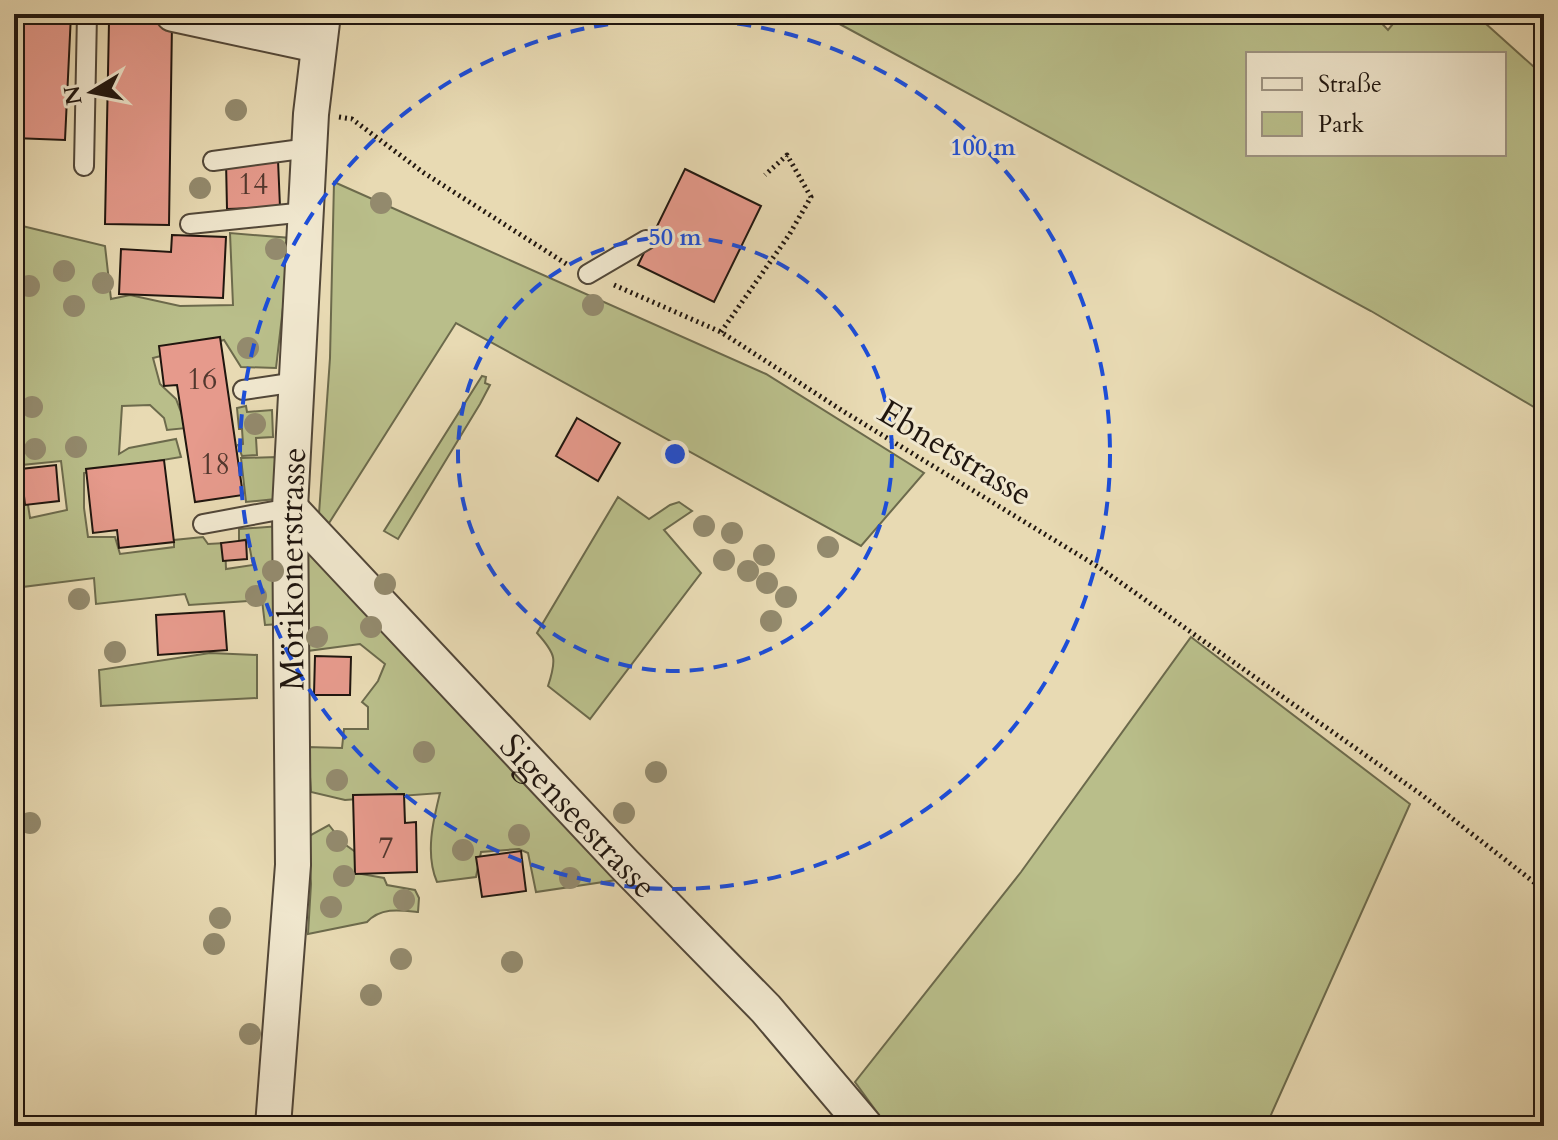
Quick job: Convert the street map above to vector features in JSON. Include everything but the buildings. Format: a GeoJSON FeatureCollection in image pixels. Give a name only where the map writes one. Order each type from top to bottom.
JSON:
{"type":"FeatureCollection","features":[{"type":"Feature","properties":{"kind":"street"},"geometry":{"type":"LineString","coordinates":[[173,14],[320,30]]}},
{"type":"Feature","properties":{"kind":"street","name":"Mörikonerstrasse"},"geometry":{"type":"LineString","coordinates":[[273,1126],[293,865],[290,508],[311,114],[320,30]]}},
{"type":"Feature","properties":{"kind":"street","name":"Sigenseestrasse"},"geometry":{"type":"LineString","coordinates":[[290,508],[624,864],[766,1009],[865,1126]]}},
{"type":"Feature","properties":{"kind":"lane"},"geometry":{"type":"LineString","coordinates":[[84,166],[87,14]]}},
{"type":"Feature","properties":{"kind":"lane"},"geometry":{"type":"LineString","coordinates":[[213,161],[309,148]]}},
{"type":"Feature","properties":{"kind":"lane"},"geometry":{"type":"LineString","coordinates":[[190,224],[306,212]]}},
{"type":"Feature","properties":{"kind":"lane"},"geometry":{"type":"LineString","coordinates":[[588,274],[646,240]]}},
{"type":"Feature","properties":{"kind":"lane"},"geometry":{"type":"LineString","coordinates":[[243,390],[297,382]]}},
{"type":"Feature","properties":{"kind":"lane"},"geometry":{"type":"LineString","coordinates":[[203,524],[290,508]]}},
{"type":"Feature","properties":{"kind":"path","name":"Ebnetstrasse"},"geometry":{"type":"LineString","coordinates":[[311,114],[352,119],[448,189],[558,260],[721,332],[846,413],[1100,568],[1422,795],[1544,890]]}},
{"type":"Feature","properties":{"kind":"path"},"geometry":{"type":"LineString","coordinates":[[721,332],[789,235],[811,197],[787,155],[765,175]]}},
{"type":"Feature","properties":{"kind":"green space"},"geometry":{"type":"Polygon","coordinates":[[[821,14],[1373,14],[1388,30],[1401,14],[1475,14],[1544,76],[1544,413],[1371,311],[821,14]]]}},
{"type":"Feature","properties":{"kind":"green space"},"geometry":{"type":"Polygon","coordinates":[[[334,182],[766,374],[924,473],[861,546],[456,323],[317,542],[330,358],[334,182]]]}},
{"type":"Feature","properties":{"kind":"green space"},"geometry":{"type":"Polygon","coordinates":[[[14,224],[105,246],[111,299],[130,295],[180,306],[233,305],[230,233],[291,238],[276,368],[241,367],[224,340],[153,358],[160,384],[176,399],[187,428],[167,430],[164,418],[150,405],[122,406],[119,454],[129,448],[176,439],[181,457],[84,473],[88,537],[115,537],[120,554],[174,547],[174,540],[203,537],[208,544],[225,543],[226,569],[253,565],[248,539],[239,541],[239,529],[280,526],[281,624],[265,625],[262,600],[189,605],[185,594],[96,604],[94,578],[14,588],[14,224]],[[61,461],[22,465],[30,518],[67,510],[61,461]]]}},
{"type":"Feature","properties":{"kind":"green space"},"geometry":{"type":"Polygon","coordinates":[[[482,376],[486,377],[485,383],[490,385],[398,539],[384,531],[482,376]]]}},
{"type":"Feature","properties":{"kind":"green space"},"geometry":{"type":"Polygon","coordinates":[[[246,406],[247,412],[272,410],[273,437],[256,438],[257,455],[242,456],[238,445],[243,444],[237,408],[246,406]]]}},
{"type":"Feature","properties":{"kind":"green space"},"geometry":{"type":"Polygon","coordinates":[[[277,457],[276,499],[246,502],[241,458],[277,457]]]}},
{"type":"Feature","properties":{"kind":"green space"},"geometry":{"type":"Polygon","coordinates":[[[618,497],[649,519],[679,502],[692,511],[664,530],[701,573],[590,719],[548,686],[553,657],[537,633],[618,497]]]}},
{"type":"Feature","properties":{"kind":"green space"},"geometry":{"type":"Polygon","coordinates":[[[306,547],[630,878],[536,892],[528,853],[519,849],[481,852],[476,877],[437,882],[431,849],[440,793],[345,800],[311,792],[308,747],[342,748],[344,729],[368,729],[368,707],[362,702],[378,681],[385,664],[360,644],[307,651],[306,547]]]}},
{"type":"Feature","properties":{"kind":"green space"},"geometry":{"type":"Polygon","coordinates":[[[1191,637],[1410,804],[1266,1126],[887,1126],[855,1082],[1021,872],[1191,637]]]}},
{"type":"Feature","properties":{"kind":"green space"},"geometry":{"type":"Polygon","coordinates":[[[210,653],[257,655],[257,698],[101,706],[99,670],[210,653]]]}},
{"type":"Feature","properties":{"kind":"green space"},"geometry":{"type":"Polygon","coordinates":[[[329,825],[343,843],[357,853],[361,874],[384,878],[387,885],[415,890],[419,898],[418,912],[385,912],[367,922],[308,934],[311,884],[309,836],[329,825]]]}}]}
